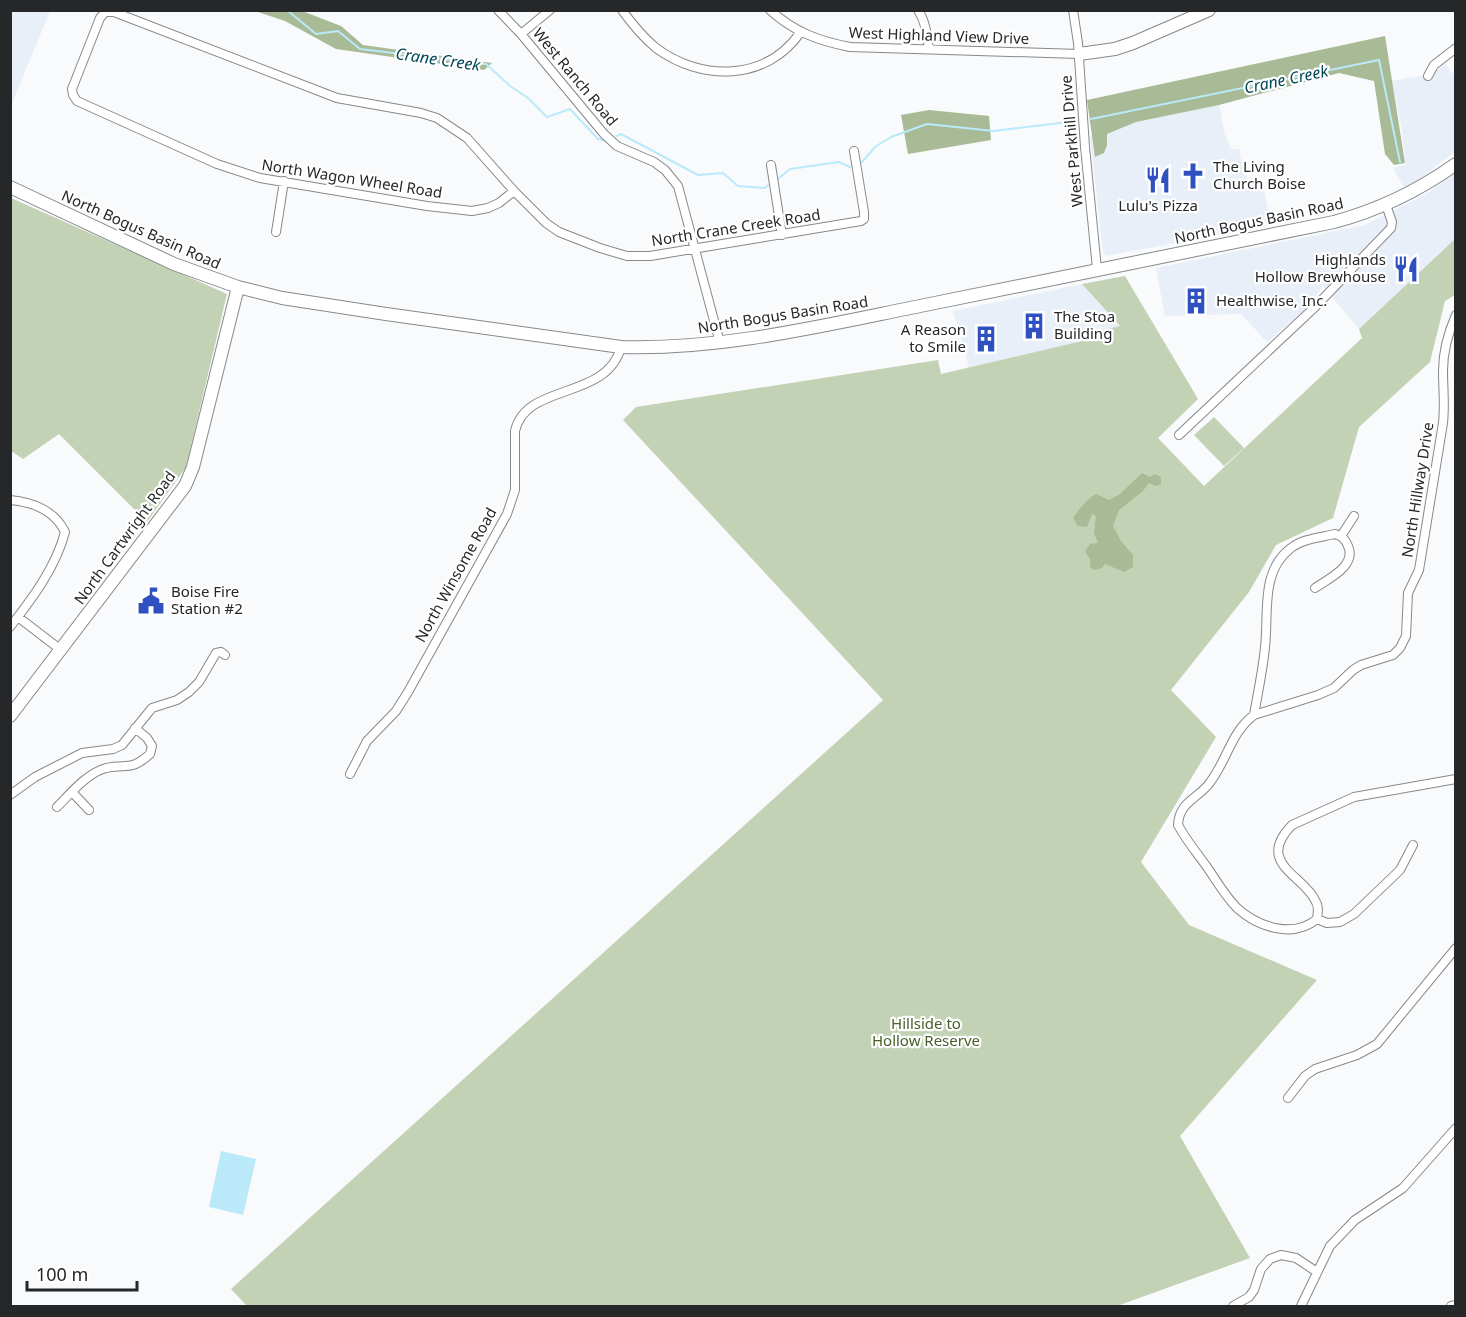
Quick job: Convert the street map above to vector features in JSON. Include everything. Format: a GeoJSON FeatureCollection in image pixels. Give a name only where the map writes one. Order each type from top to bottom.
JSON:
{"type":"FeatureCollection","features":[{"type":"Feature","properties":{"kind":"street","name":"West Ranch Road"},"geometry":{"type":"LineString","coordinates":[[498,10],[521,34],[604,134],[617,146],[654,162],[665,170],[678,186],[720,343]]}},
{"type":"Feature","properties":{"kind":"street"},"geometry":{"type":"LineString","coordinates":[[521,34],[550,10]]}},
{"type":"Feature","properties":{"kind":"street"},"geometry":{"type":"LineString","coordinates":[[622,10],[648,40],[676,60],[719,71],[755,68],[771,61],[785,51],[800,33]]}},
{"type":"Feature","properties":{"kind":"street","name":"West Highland View Drive"},"geometry":{"type":"LineString","coordinates":[[770,10],[800,33],[824,42],[850,47],[1079,54]]}},
{"type":"Feature","properties":{"kind":"street"},"geometry":{"type":"LineString","coordinates":[[918,10],[927,33],[928,49]]}},
{"type":"Feature","properties":{"kind":"street","name":"West Parkhill Drive"},"geometry":{"type":"LineString","coordinates":[[1073,10],[1079,54],[1083,126],[1097,269]]}},
{"type":"Feature","properties":{"kind":"street"},"geometry":{"type":"LineString","coordinates":[[1079,54],[1115,49],[1133,43],[1209,10]]}},
{"type":"Feature","properties":{"kind":"street","name":"North Wagon Wheel Road"},"geometry":{"type":"LineString","coordinates":[[105,12],[100,18],[72,88],[77,101],[216,164],[260,178],[427,206],[472,211],[499,203],[514,191]]}},
{"type":"Feature","properties":{"kind":"street","name":"North Crane Creek Road"},"geometry":{"type":"LineString","coordinates":[[105,12],[114,12],[337,98],[421,113],[436,118],[467,138],[514,191],[546,223],[559,232],[600,248],[637,256],[650,256],[856,223],[864,219],[864,212],[854,151]]}},
{"type":"Feature","properties":{"kind":"street"},"geometry":{"type":"LineString","coordinates":[[1428,76],[1434,65],[1455,48]]}},
{"type":"Feature","properties":{"kind":"street","name":"North Bogus Basin Road"},"geometry":{"type":"LineString","coordinates":[[10,187],[174,264],[238,287],[293,300],[621,347],[658,348],[720,343],[847,321],[1334,222],[1386,205],[1425,185],[1455,164]]}},
{"type":"Feature","properties":{"kind":"street"},"geometry":{"type":"LineString","coordinates":[[771,165],[782,234]]}},
{"type":"Feature","properties":{"kind":"street"},"geometry":{"type":"LineString","coordinates":[[276,232],[284,181]]}},
{"type":"Feature","properties":{"kind":"street"},"geometry":{"type":"LineString","coordinates":[[1179,435],[1315,307],[1391,228],[1392,222],[1386,205]]}},
{"type":"Feature","properties":{"kind":"street","name":"North Cartwright Road"},"geometry":{"type":"LineString","coordinates":[[10,716],[185,486],[194,467],[238,287]]}},
{"type":"Feature","properties":{"kind":"street","name":"North Hillway Drive"},"geometry":{"type":"LineString","coordinates":[[1254,715],[1334,688],[1361,665],[1393,655],[1400,648],[1406,636],[1408,592],[1419,570],[1443,423],[1445,349],[1455,315]]}},
{"type":"Feature","properties":{"kind":"street","name":"North Winsome Road"},"geometry":{"type":"LineString","coordinates":[[350,774],[368,741],[396,711],[408,692],[507,514],[515,490],[515,431],[523,413],[537,404],[605,374],[614,364],[621,347]]}},
{"type":"Feature","properties":{"kind":"street"},"geometry":{"type":"LineString","coordinates":[[10,500],[40,507],[56,518],[65,532],[63,541],[41,586],[10,627]]}},
{"type":"Feature","properties":{"kind":"street"},"geometry":{"type":"LineString","coordinates":[[1341,536],[1354,516]]}},
{"type":"Feature","properties":{"kind":"street"},"geometry":{"type":"LineString","coordinates":[[1315,588],[1346,565],[1350,557],[1350,550],[1341,536],[1335,534],[1294,545],[1279,561],[1270,583],[1266,602],[1266,645],[1254,715],[1240,727],[1223,763],[1208,785],[1182,808],[1178,815],[1178,825],[1236,907],[1261,924],[1288,929],[1300,928],[1317,919],[1327,923],[1341,922],[1354,914],[1400,870],[1413,845]]}},
{"type":"Feature","properties":{"kind":"street"},"geometry":{"type":"LineString","coordinates":[[18,617],[61,650]]}},
{"type":"Feature","properties":{"kind":"street"},"geometry":{"type":"LineString","coordinates":[[10,795],[35,777],[82,753],[113,749],[122,745],[152,708],[177,700],[189,692],[199,682],[216,653],[222,652],[225,655]]}},
{"type":"Feature","properties":{"kind":"street"},"geometry":{"type":"LineString","coordinates":[[57,807],[97,772],[106,768],[133,766],[150,754],[152,746],[147,738],[135,728]]}},
{"type":"Feature","properties":{"kind":"street"},"geometry":{"type":"LineString","coordinates":[[1317,919],[1318,907],[1315,898],[1289,874],[1282,864],[1279,852],[1286,832],[1300,821],[1354,797],[1455,779]]}},
{"type":"Feature","properties":{"kind":"street"},"geometry":{"type":"LineString","coordinates":[[72,792],[89,810]]}},
{"type":"Feature","properties":{"kind":"street"},"geometry":{"type":"LineString","coordinates":[[1288,1098],[1305,1076],[1315,1069],[1358,1055],[1377,1044],[1455,948]]}},
{"type":"Feature","properties":{"kind":"street"},"geometry":{"type":"LineString","coordinates":[[1302,1306],[1329,1248],[1355,1220],[1403,1188],[1455,1128]]}},
{"type":"Feature","properties":{"kind":"street"},"geometry":{"type":"LineString","coordinates":[[1233,1306],[1249,1297],[1254,1290],[1261,1269],[1270,1259],[1281,1255],[1296,1258],[1317,1272]]}},
{"type":"Feature","properties":{"kind":"street"},"geometry":{"type":"LineString","coordinates":[[1451,1306],[1455,1305]]}},
{"type":"Feature","properties":{"kind":"shaded area"},"geometry":{"type":"Polygon","coordinates":[[[10,11],[50,11],[11,106],[10,11]]]}},
{"type":"Feature","properties":{"kind":"shaded area"},"geometry":{"type":"Polygon","coordinates":[[[1445,64],[1455,76],[1455,152],[1410,186],[1403,186],[1393,168],[1406,165],[1392,81],[1431,74],[1445,64]]]}},
{"type":"Feature","properties":{"kind":"shaded area"},"geometry":{"type":"Polygon","coordinates":[[[1219,105],[1225,135],[1231,149],[1239,149],[1244,174],[1251,182],[1262,180],[1271,225],[1106,256],[1103,252],[1090,137],[1106,134],[1136,122],[1219,105]]]}},
{"type":"Feature","properties":{"kind":"shaded area"},"geometry":{"type":"Polygon","coordinates":[[[1455,173],[1455,239],[1359,329],[1323,286],[1308,307],[1267,342],[1241,314],[1165,316],[1156,268],[1365,225],[1426,194],[1455,173]]]}},
{"type":"Feature","properties":{"kind":"shaded area"},"geometry":{"type":"Polygon","coordinates":[[[1082,284],[1120,327],[1095,332],[1095,338],[969,368],[953,311],[1082,284]]]}},
{"type":"Feature","properties":{"kind":"green space"},"geometry":{"type":"Polygon","coordinates":[[[255,11],[302,11],[341,26],[363,45],[492,63],[484,70],[336,49],[285,21],[255,11]]]}},
{"type":"Feature","properties":{"kind":"green space"},"geometry":{"type":"Polygon","coordinates":[[[1385,36],[1405,163],[1394,165],[1385,154],[1374,81],[1339,73],[1219,105],[1136,122],[1107,134],[1104,153],[1095,157],[1087,100],[1385,36]]]}},
{"type":"Feature","properties":{"kind":"green space"},"geometry":{"type":"Polygon","coordinates":[[[929,110],[989,116],[991,140],[908,154],[901,115],[929,110]]]}},
{"type":"Feature","properties":{"kind":"green space"},"geometry":{"type":"Polygon","coordinates":[[[11,198],[227,294],[186,467],[147,522],[59,434],[23,459],[11,451],[11,198]]]}},
{"type":"Feature","properties":{"kind":"green space","name":"Hillside to Hollow Reserve"},"geometry":{"type":"Polygon","coordinates":[[[1455,239],[1455,295],[1445,301],[1430,362],[1359,427],[1333,518],[1276,545],[1249,592],[1171,690],[1216,737],[1141,862],[1189,925],[1317,980],[1180,1136],[1250,1258],[1117,1306],[247,1306],[231,1289],[883,700],[623,420],[636,407],[938,360],[941,374],[1095,338],[1095,332],[1120,326],[1082,284],[1125,276],[1198,399],[1158,438],[1204,486],[1362,338],[1359,329],[1455,239]]]}},
{"type":"Feature","properties":{"kind":"green space"},"geometry":{"type":"Polygon","coordinates":[[[1214,417],[1244,448],[1224,466],[1194,435],[1214,417]]]}},
{"type":"Feature","properties":{"kind":"green space"},"geometry":{"type":"Polygon","coordinates":[[[1142,473],[1150,477],[1155,474],[1161,477],[1161,484],[1155,486],[1149,483],[1143,491],[1119,510],[1113,526],[1121,541],[1133,555],[1133,567],[1124,572],[1105,564],[1102,568],[1094,570],[1090,567],[1090,559],[1085,551],[1090,544],[1098,543],[1094,533],[1096,516],[1092,514],[1087,527],[1078,526],[1073,518],[1096,494],[1109,500],[1120,494],[1142,473]]]}},
{"type":"Feature","properties":{"kind":"water"},"geometry":{"type":"Polygon","coordinates":[[[221,1151],[256,1159],[243,1215],[209,1207],[221,1151]]]}},
{"type":"Feature","properties":{"kind":"waterway","name":"Crane Creek"},"geometry":{"type":"LineString","coordinates":[[287,10],[316,34],[338,31],[360,49],[486,64],[510,86],[528,98],[547,117],[570,109],[598,139],[607,141]]}},
{"type":"Feature","properties":{"kind":"waterway","name":"Crane Creek"},"geometry":{"type":"LineString","coordinates":[[1091,119],[1379,60],[1400,162]]}},
{"type":"Feature","properties":{"kind":"waterway","name":"Crane Creek"},"geometry":{"type":"LineString","coordinates":[[862,162],[875,147],[891,137],[927,124],[994,131],[1077,121]]}},
{"type":"Feature","properties":{"kind":"waterway","name":"Crane Creek"},"geometry":{"type":"LineString","coordinates":[[617,136],[621,134],[698,175],[723,173],[738,186],[765,188],[768,185]]}},
{"type":"Feature","properties":{"kind":"waterway","name":"Crane Creek"},"geometry":{"type":"LineString","coordinates":[[779,178],[790,169],[839,162],[850,167]]}},
{"type":"Feature","properties":{"kind":"place","name":"The Living Church Boise"},"geometry":{"type":"Point","coordinates":[1193,176]}},
{"type":"Feature","properties":{"kind":"place","name":"Lulu's Pizza"},"geometry":{"type":"Point","coordinates":[1158,180]}},
{"type":"Feature","properties":{"kind":"place","name":"Highlands Hollow Brewhouse"},"geometry":{"type":"Point","coordinates":[1406,269]}},
{"type":"Feature","properties":{"kind":"place","name":"Healthwise, Inc."},"geometry":{"type":"Point","coordinates":[1196,301]}},
{"type":"Feature","properties":{"kind":"place","name":"The Stoa Building"},"geometry":{"type":"Point","coordinates":[1034,326]}},
{"type":"Feature","properties":{"kind":"place","name":"A Reason to Smile"},"geometry":{"type":"Point","coordinates":[986,339]}},
{"type":"Feature","properties":{"kind":"place","name":"Boise Fire Station #2"},"geometry":{"type":"Point","coordinates":[151,601]}}]}
